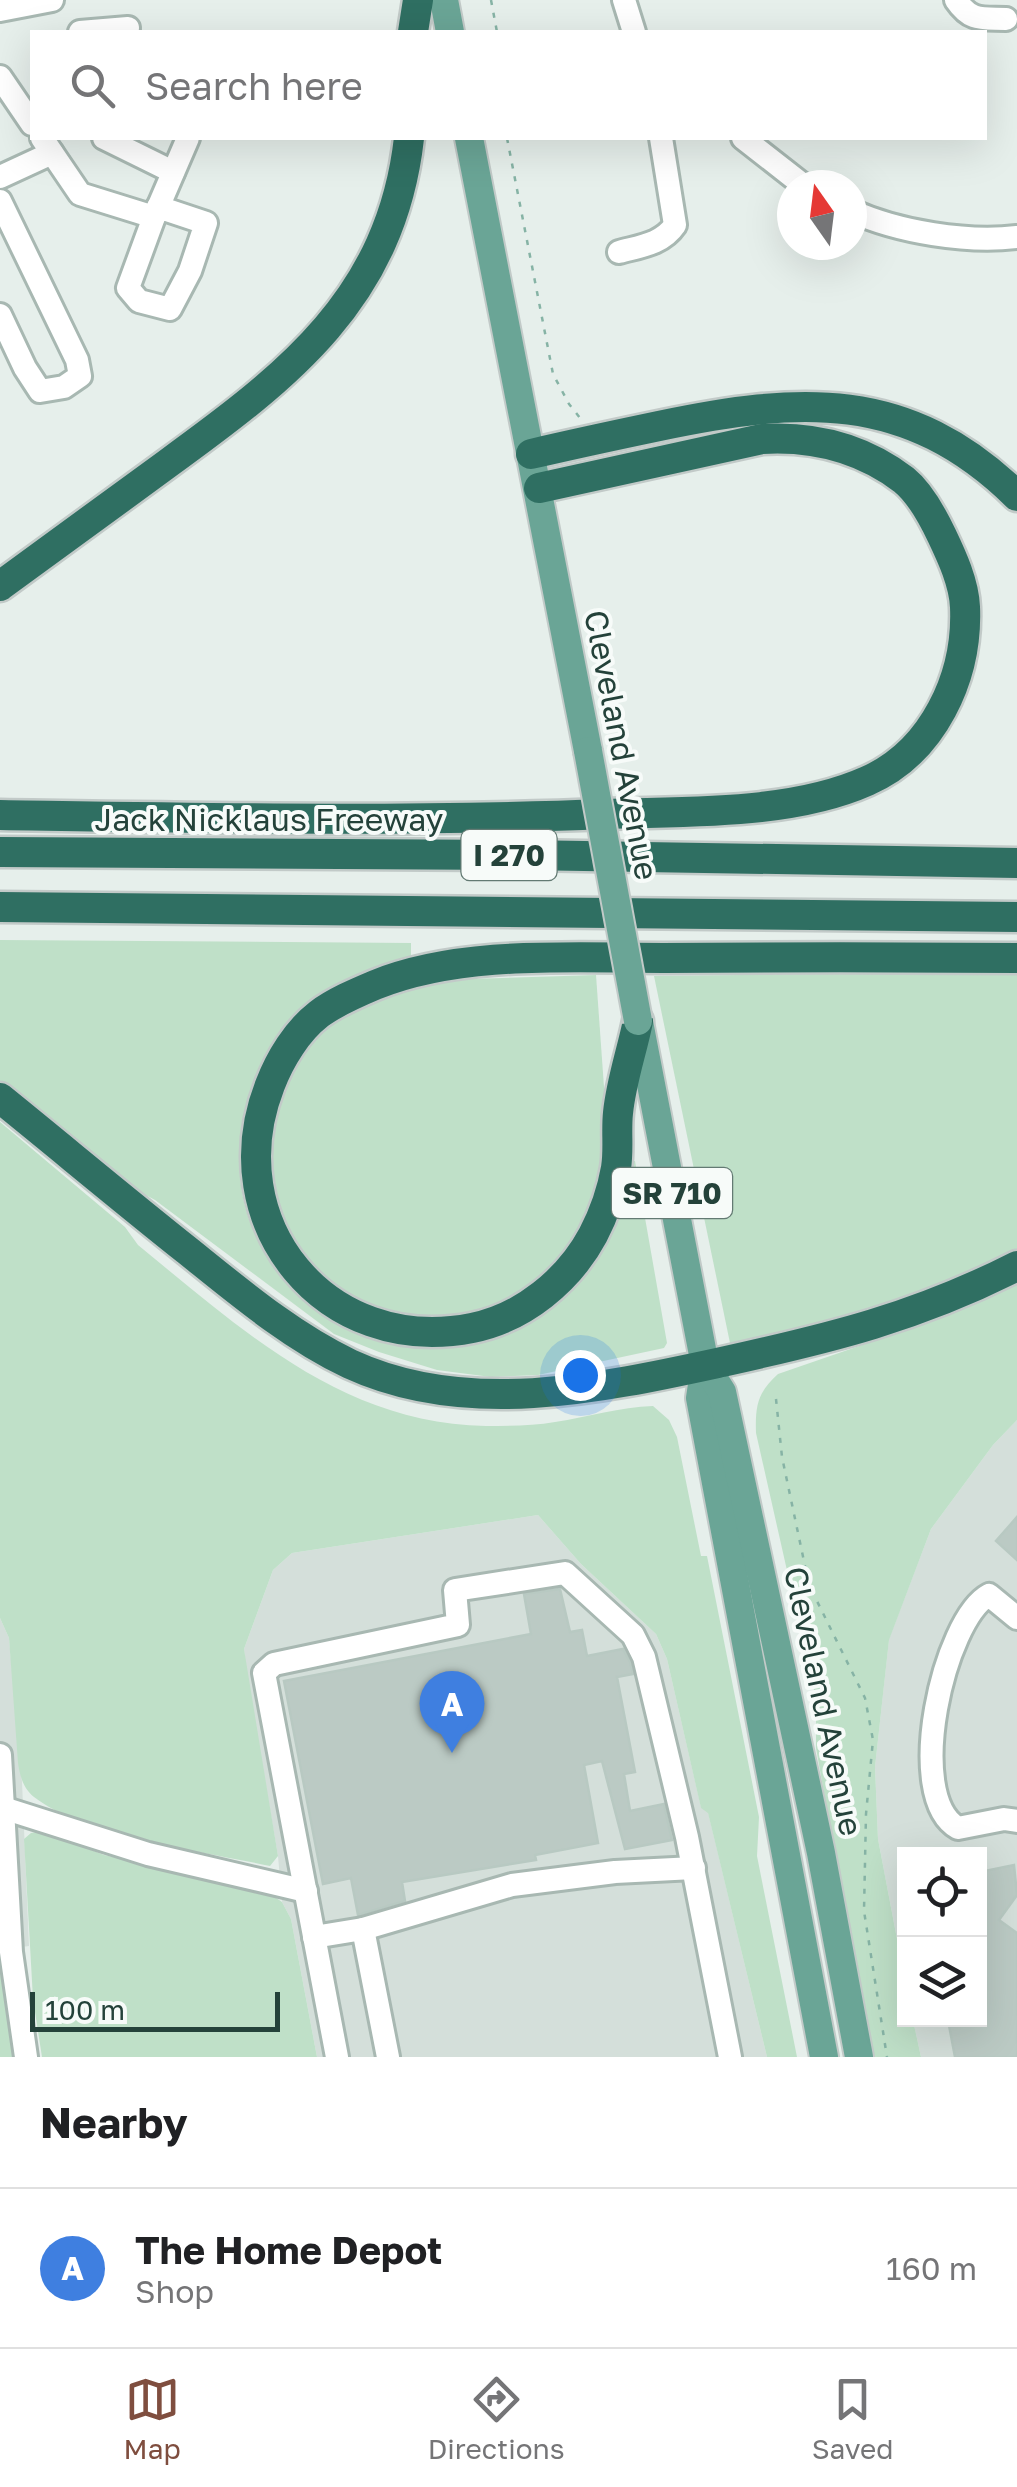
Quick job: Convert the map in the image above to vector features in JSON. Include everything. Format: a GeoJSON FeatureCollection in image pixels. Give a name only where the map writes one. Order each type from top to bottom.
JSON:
{"type":"FeatureCollection","features":[{"type":"Feature","properties":{"kind":"highway"},"geometry":{"type":"LineString","coordinates":[[414,30],[418,0]]}},
{"type":"Feature","properties":{"kind":"highway"},"geometry":{"type":"LineString","coordinates":[[0,586],[252,402],[342,313],[384,236],[405,175],[409,140]]}},
{"type":"Feature","properties":{"kind":"highway"},"geometry":{"type":"LineString","coordinates":[[531,454],[729,412],[782,405],[828,405],[887,418],[928,433],[969,457],[1017,496]]}},
{"type":"Feature","properties":{"kind":"highway"},"geometry":{"type":"LineString","coordinates":[[0,815],[443,820],[709,810],[788,802],[867,781],[897,764],[923,740],[944,706],[958,674],[966,603],[952,556],[934,519],[907,482],[873,460],[826,442],[793,437],[762,439],[538,488]]}},
{"type":"Feature","properties":{"kind":"highway","name":"Jack Nicklaus Freeway"},"geometry":{"type":"LineString","coordinates":[[0,852],[1017,863]]}},
{"type":"Feature","properties":{"kind":"highway","name":"I 270"},"geometry":{"type":"LineString","coordinates":[[0,908],[1017,916]]}},
{"type":"Feature","properties":{"kind":"highway"},"geometry":{"type":"LineString","coordinates":[[638,1021],[618,1112],[617,1166],[604,1212],[570,1270],[517,1312],[484,1326],[452,1332],[419,1333],[384,1327],[344,1312],[310,1285],[282,1253],[264,1213],[256,1177],[255,1139],[263,1104],[277,1067],[318,1015],[376,984],[436,968],[530,958],[1017,958]]}},
{"type":"Feature","properties":{"kind":"highway"},"geometry":{"type":"LineString","coordinates":[[0,1098],[244,1296],[350,1364],[406,1385],[517,1394],[586,1388],[705,1365],[874,1326],[953,1298],[1017,1266]]}},
{"type":"Feature","properties":{"kind":"main road"},"geometry":{"type":"LineString","coordinates":[[444,0],[450,30]]}},
{"type":"Feature","properties":{"kind":"main road","name":"Cleveland Avenue"},"geometry":{"type":"LineString","coordinates":[[469,140],[705,1365],[700,1398],[824,2057]]}},
{"type":"Feature","properties":{"kind":"main road","name":"Cleveland Avenue"},"geometry":{"type":"LineString","coordinates":[[705,1365],[722,1392],[821,1853],[858,2057]]}},
{"type":"Feature","properties":{"kind":"street"},"geometry":{"type":"LineString","coordinates":[[624,0],[633,30]]}},
{"type":"Feature","properties":{"kind":"street"},"geometry":{"type":"LineString","coordinates":[[956,0],[966,14],[978,18],[1009,12]]}},
{"type":"Feature","properties":{"kind":"street"},"geometry":{"type":"LineString","coordinates":[[0,10],[42,1]]}},
{"type":"Feature","properties":{"kind":"street"},"geometry":{"type":"LineString","coordinates":[[0,77],[30,121]]}},
{"type":"Feature","properties":{"kind":"street"},"geometry":{"type":"LineString","coordinates":[[108,140],[173,172]]}},
{"type":"Feature","properties":{"kind":"street"},"geometry":{"type":"LineString","coordinates":[[0,177],[47,145],[80,194],[156,212],[187,140]]}},
{"type":"Feature","properties":{"kind":"street"},"geometry":{"type":"LineString","coordinates":[[620,252],[655,242],[668,235],[675,225],[661,140]]}},
{"type":"Feature","properties":{"kind":"street"},"geometry":{"type":"LineString","coordinates":[[746,140],[783,170]]}},
{"type":"Feature","properties":{"kind":"street"},"geometry":{"type":"LineString","coordinates":[[0,201],[77,360],[80,376],[64,387],[40,391],[0,315]]}},
{"type":"Feature","properties":{"kind":"street"},"geometry":{"type":"LineString","coordinates":[[867,218],[882,224],[989,240],[1017,237]]}},
{"type":"Feature","properties":{"kind":"street"},"geometry":{"type":"LineString","coordinates":[[337,2057],[264,1673],[274,1664],[458,1624],[456,1590],[565,1572],[633,1634],[644,1657],[694,1868],[730,2057]]}},
{"type":"Feature","properties":{"kind":"street"},"geometry":{"type":"LineString","coordinates":[[1017,1618],[989,1594],[978,1601],[952,1656],[934,1716],[930,1748],[934,1792],[949,1823],[958,1828],[1004,1819],[1017,1821]]}},
{"type":"Feature","properties":{"kind":"street"},"geometry":{"type":"LineString","coordinates":[[0,1754],[11,1952],[26,2057]]}},
{"type":"Feature","properties":{"kind":"street"},"geometry":{"type":"LineString","coordinates":[[3,1808],[148,1854],[306,1890]]}},
{"type":"Feature","properties":{"kind":"street"},"geometry":{"type":"LineString","coordinates":[[314,1937],[363,1929],[512,1885],[615,1872],[694,1868]]}},
{"type":"Feature","properties":{"kind":"street"},"geometry":{"type":"LineString","coordinates":[[363,1929],[388,2057]]}},
{"type":"Feature","properties":{"kind":"path"},"geometry":{"type":"LineString","coordinates":[[491,0],[497,30]]}},
{"type":"Feature","properties":{"kind":"path"},"geometry":{"type":"LineString","coordinates":[[506,140],[554,374],[568,404],[579,413],[585,442]]}},
{"type":"Feature","properties":{"kind":"path"},"geometry":{"type":"LineString","coordinates":[[776,1399],[782,1457],[809,1585],[865,1698],[872,1740],[864,1910],[887,2057]]}},
{"type":"Feature","properties":{"kind":"shaded area"},"geometry":{"type":"Polygon","coordinates":[[[1017,1420],[1017,2057],[921,2057],[915,2027],[987,2027],[987,1847],[897,1847],[897,1939],[878,1839],[875,1767],[889,1639],[931,1529],[993,1445],[1017,1420]]]}},
{"type":"Feature","properties":{"kind":"shaded area"},"geometry":{"type":"Polygon","coordinates":[[[538,1515],[581,1564],[656,1634],[667,1659],[701,1807],[708,1812],[767,2057],[317,2057],[291,1919],[282,1902],[244,1649],[273,1570],[292,1553],[538,1515]]]}},
{"type":"Feature","properties":{"kind":"shaded area"},"geometry":{"type":"Polygon","coordinates":[[[0,1618],[9,1638],[22,1782],[29,1946],[0,1950],[0,1618]]]}},
{"type":"Feature","properties":{"kind":"green space"},"geometry":{"type":"Polygon","coordinates":[[[0,940],[411,943],[411,969],[261,1069],[243,1124],[240,1179],[254,1231],[268,1256],[294,1287],[350,1326],[532,1311],[626,1162],[635,1161],[667,1343],[664,1348],[538,1375],[491,1377],[437,1370],[334,1334],[155,1200],[110,1176],[0,1086],[0,940]]]}},
{"type":"Feature","properties":{"kind":"green space"},"geometry":{"type":"Polygon","coordinates":[[[1017,972],[1017,1257],[952,1292],[739,1348],[730,1343],[654,976],[1017,972]]]}},
{"type":"Feature","properties":{"kind":"green space"},"geometry":{"type":"Polygon","coordinates":[[[596,975],[606,1115],[605,1157],[596,1201],[564,1260],[499,1313],[446,1326],[333,1297],[265,1216],[266,1101],[310,1033],[373,996],[437,980],[596,975]]]}},
{"type":"Feature","properties":{"kind":"green space"},"geometry":{"type":"Polygon","coordinates":[[[0,1122],[216,1309],[297,1367],[340,1390],[386,1409],[434,1421],[486,1426],[547,1423],[653,1406],[669,1420],[677,1437],[701,1556],[707,1556],[759,1817],[757,1856],[797,2057],[767,2057],[708,1813],[701,1808],[667,1659],[656,1634],[581,1564],[538,1515],[292,1553],[273,1570],[244,1649],[278,1856],[270,1866],[114,1832],[56,1811],[30,1793],[19,1768],[9,1638],[0,1618],[0,1122]]]}},
{"type":"Feature","properties":{"kind":"green space"},"geometry":{"type":"Polygon","coordinates":[[[1017,1280],[1017,1420],[993,1445],[931,1529],[889,1640],[875,1767],[878,1839],[897,1939],[897,2027],[915,2027],[921,2057],[863,2057],[840,1882],[816,1748],[816,1699],[756,1433],[757,1407],[762,1393],[778,1374],[949,1315],[1017,1280]]]}},
{"type":"Feature","properties":{"kind":"green space"},"geometry":{"type":"Polygon","coordinates":[[[43,1831],[104,1855],[265,1890],[282,1902],[291,1919],[317,2057],[42,2057],[33,1999],[24,1839],[43,1831]]]}},
{"type":"Feature","properties":{"kind":"green space"},"geometry":{"type":"Polygon","coordinates":[[[0,1971],[14,2057],[0,2057],[0,1971]]]}},
{"type":"Feature","properties":{"kind":"building"},"geometry":{"type":"Polygon","coordinates":[[[1017,1517],[1017,1560],[996,1541],[1017,1517]]]}},
{"type":"Feature","properties":{"kind":"building"},"geometry":{"type":"Polygon","coordinates":[[[560,1589],[570,1632],[582,1630],[587,1656],[623,1649],[630,1662],[633,1674],[617,1677],[635,1772],[624,1774],[630,1811],[664,1804],[672,1840],[625,1849],[602,1761],[584,1765],[598,1843],[535,1855],[536,1860],[402,1882],[405,1901],[358,1915],[351,1878],[323,1884],[284,1681],[531,1634],[524,1594],[560,1589]]]}},
{"type":"Feature","properties":{"kind":"building"},"geometry":{"type":"Polygon","coordinates":[[[1014,1865],[1017,1895],[999,1920],[1017,1933],[1017,2057],[955,2057],[949,2027],[987,2027],[987,1871],[1014,1865]]]}},
{"type":"Feature","properties":{"kind":"place","name":"The Home Depot"},"geometry":{"type":"Point","coordinates":[452,1753]}}]}
